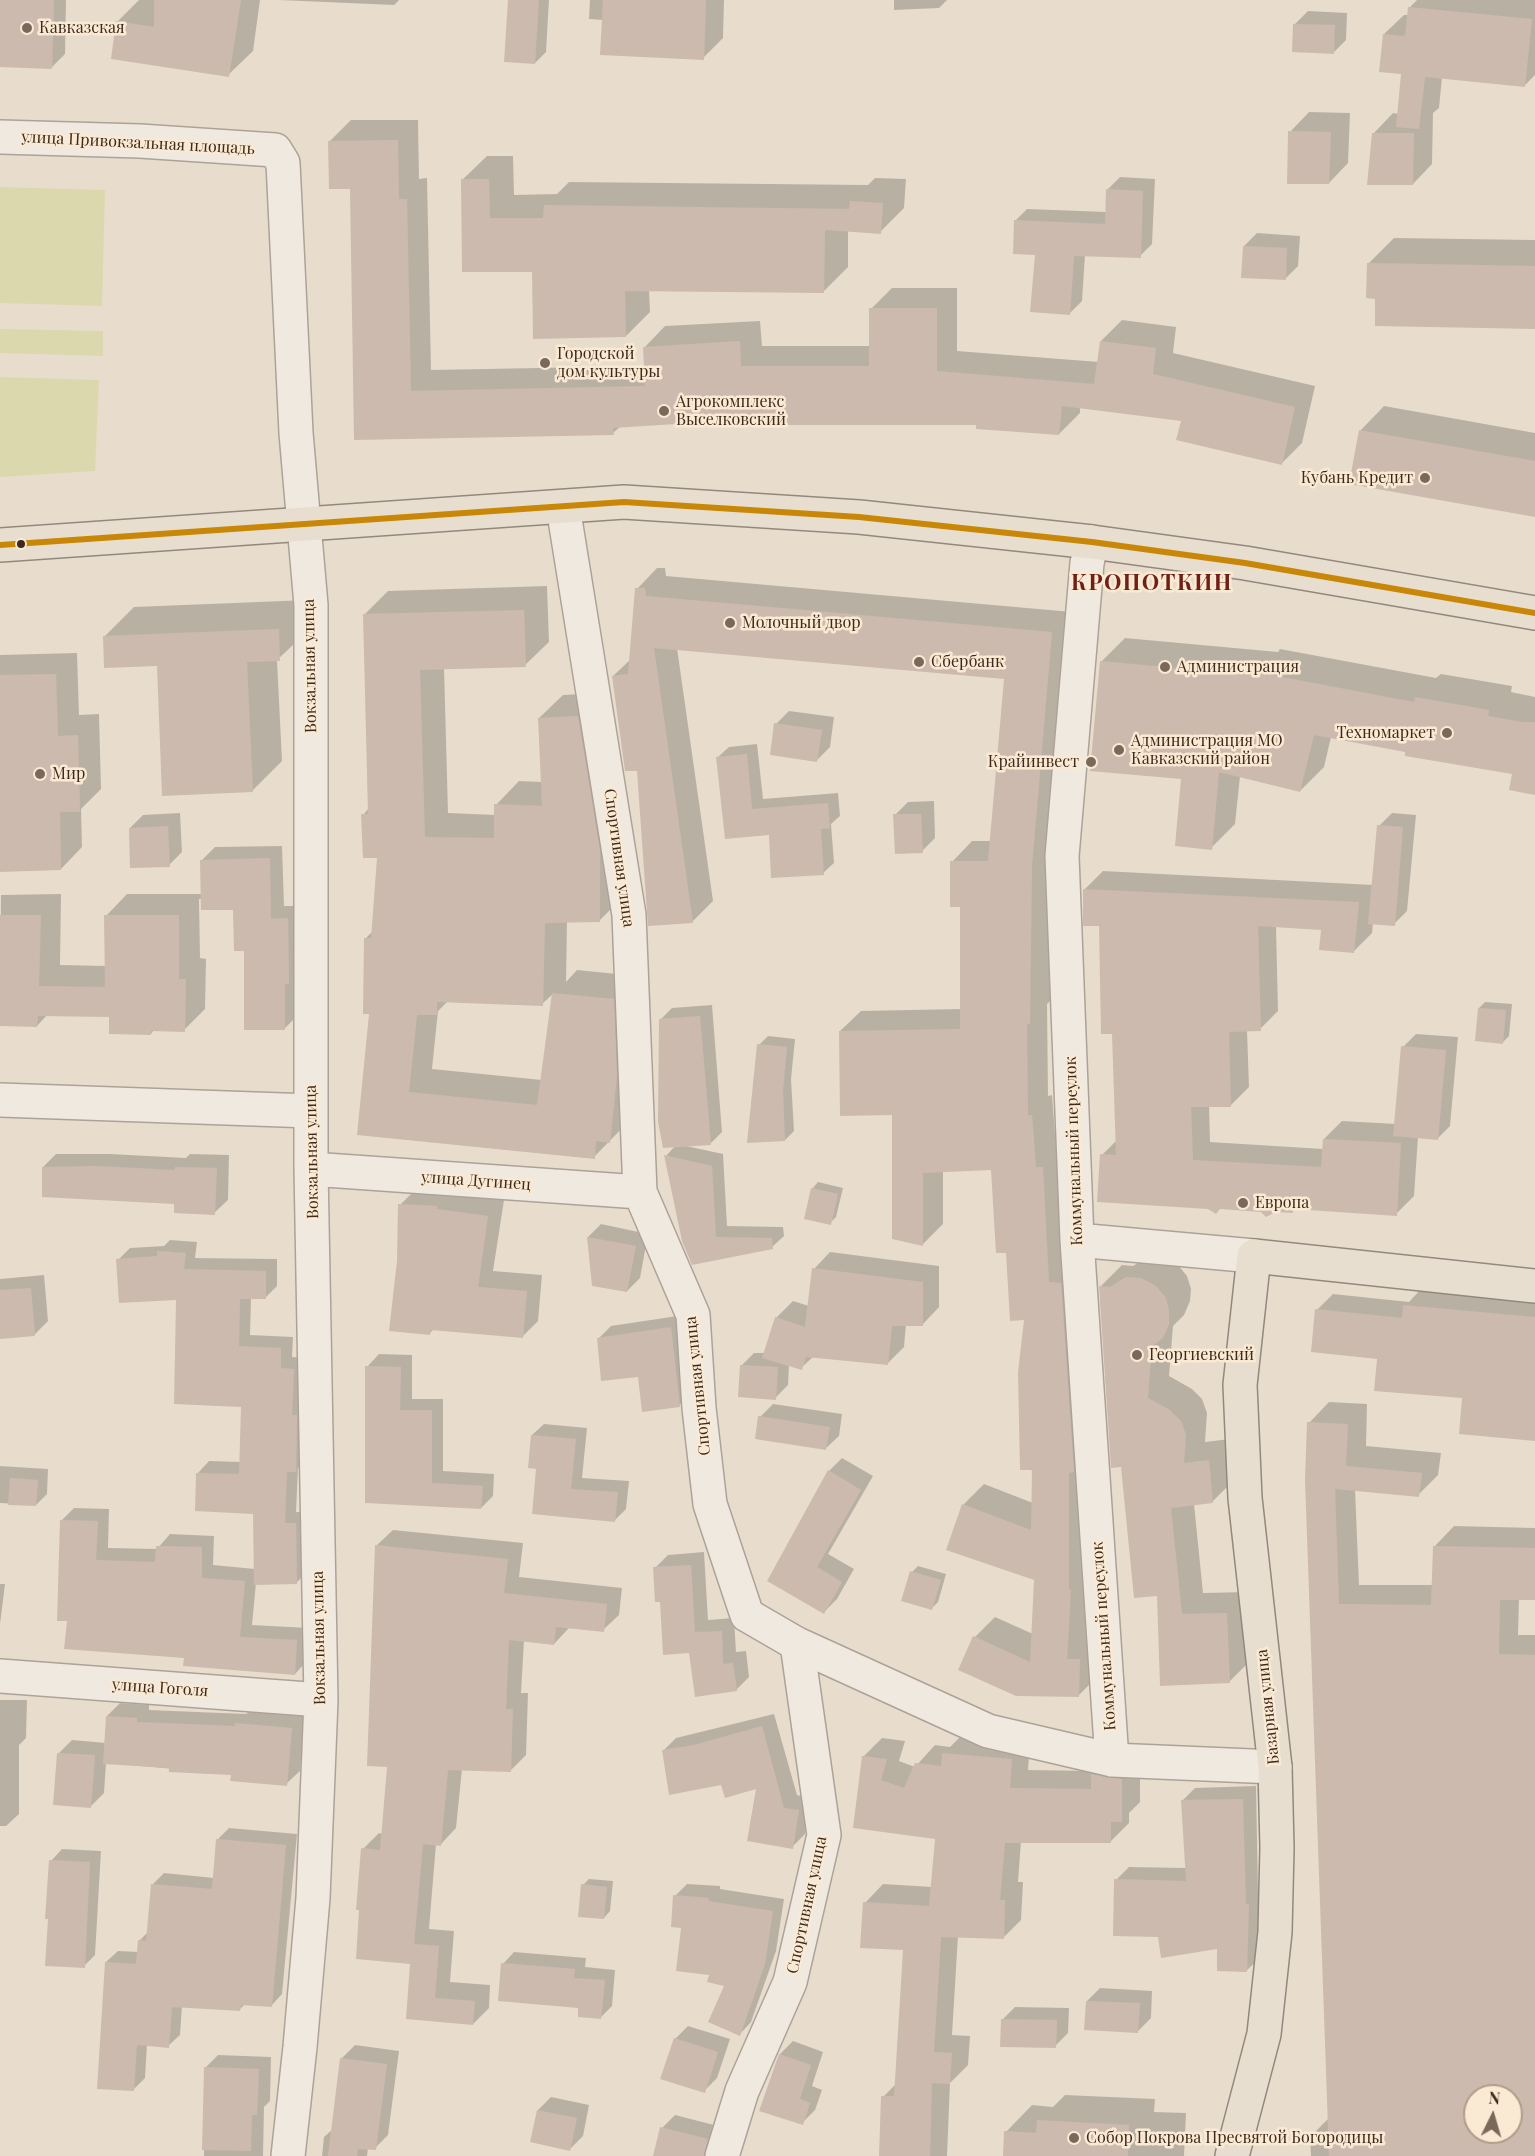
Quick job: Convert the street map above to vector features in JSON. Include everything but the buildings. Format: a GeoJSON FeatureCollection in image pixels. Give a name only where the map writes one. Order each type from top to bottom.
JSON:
{"type":"FeatureCollection","features":[{"type":"Feature","properties":{"kind":"main road"},"geometry":{"type":"LineString","coordinates":[[0,545],[624,502],[859,517],[1092,542],[1245,563],[1535,613]]}},
{"type":"Feature","properties":{"kind":"main road"},"geometry":{"type":"LineString","coordinates":[[1254,1256],[1535,1286]]}},
{"type":"Feature","properties":{"kind":"main road","name":"Базарная улица"},"geometry":{"type":"LineString","coordinates":[[1232,2156],[1264,2034],[1275,1932],[1277,1848],[1275,1767],[1245,1498],[1240,1396],[1254,1256]]}},
{"type":"Feature","properties":{"kind":"street","name":"улица Привокзальная площадь"},"geometry":{"type":"LineString","coordinates":[[0,137],[140,141],[275,150]]}},
{"type":"Feature","properties":{"kind":"street","name":"Вокзальная улица"},"geometry":{"type":"LineString","coordinates":[[275,150],[283,163],[296,433],[311,617],[311,1169],[321,1700],[313,1898],[288,2156]]}},
{"type":"Feature","properties":{"kind":"street","name":"Спортивная улица"},"geometry":{"type":"LineString","coordinates":[[563,507],[629,915],[640,1192],[693,1315],[710,1504],[747,1616],[797,1644],[824,1835],[790,1982],[742,2091],[722,2156]]}},
{"type":"Feature","properties":{"kind":"street","name":"Коммунальный переулок"},"geometry":{"type":"LineString","coordinates":[[1092,542],[1086,574],[1062,856],[1077,1240],[1112,1760]]}},
{"type":"Feature","properties":{"kind":"street"},"geometry":{"type":"LineString","coordinates":[[0,1100],[311,1111]]}},
{"type":"Feature","properties":{"kind":"street","name":"улица Дугинец"},"geometry":{"type":"LineString","coordinates":[[311,1169],[640,1192]]}},
{"type":"Feature","properties":{"kind":"street"},"geometry":{"type":"LineString","coordinates":[[1077,1240],[1254,1256]]}},
{"type":"Feature","properties":{"kind":"street"},"geometry":{"type":"LineString","coordinates":[[797,1644],[988,1731],[1112,1760],[1275,1767]]}},
{"type":"Feature","properties":{"kind":"street","name":"улица Гоголя"},"geometry":{"type":"LineString","coordinates":[[0,1676],[321,1700]]}},
{"type":"Feature","properties":{"kind":"shaded area"},"geometry":{"type":"Polygon","coordinates":[[[0,187],[105,190],[102,306],[0,303],[0,187]]]}},
{"type":"Feature","properties":{"kind":"shaded area"},"geometry":{"type":"Polygon","coordinates":[[[0,329],[103,331],[103,356],[0,353],[0,329]]]}},
{"type":"Feature","properties":{"kind":"shaded area"},"geometry":{"type":"Polygon","coordinates":[[[0,377],[99,380],[95,471],[0,477],[0,377]]]}},
{"type":"Feature","properties":{"kind":"transit line"},"geometry":{"type":"LineString","coordinates":[[0,545],[624,502],[859,517],[1092,542],[1245,563],[1535,613]]}},
{"type":"Feature","properties":{"kind":"place","name":"Кавказская"},"geometry":{"type":"Point","coordinates":[27,28]}},
{"type":"Feature","properties":{"kind":"place","name":"Городской дом культуры"},"geometry":{"type":"Point","coordinates":[545,363]}},
{"type":"Feature","properties":{"kind":"place","name":"Агрокомплекс Выселковский"},"geometry":{"type":"Point","coordinates":[664,411]}},
{"type":"Feature","properties":{"kind":"place","name":"Кубань Кредит"},"geometry":{"type":"Point","coordinates":[1425,478]}},
{"type":"Feature","properties":{"kind":"place","name":"Молочный двор"},"geometry":{"type":"Point","coordinates":[730,623]}},
{"type":"Feature","properties":{"kind":"place","name":"Сбербанк"},"geometry":{"type":"Point","coordinates":[919,662]}},
{"type":"Feature","properties":{"kind":"place","name":"Администрация"},"geometry":{"type":"Point","coordinates":[1165,667]}},
{"type":"Feature","properties":{"kind":"place","name":"Техномаркет"},"geometry":{"type":"Point","coordinates":[1447,733]}},
{"type":"Feature","properties":{"kind":"place","name":"Администрация МО Кавказский район"},"geometry":{"type":"Point","coordinates":[1119,750]}},
{"type":"Feature","properties":{"kind":"place","name":"Крайинвест"},"geometry":{"type":"Point","coordinates":[1091,762]}},
{"type":"Feature","properties":{"kind":"place","name":"Мир"},"geometry":{"type":"Point","coordinates":[40,774]}},
{"type":"Feature","properties":{"kind":"place","name":"Европа"},"geometry":{"type":"Point","coordinates":[1243,1203]}},
{"type":"Feature","properties":{"kind":"place","name":"Георгиевский"},"geometry":{"type":"Point","coordinates":[1137,1355]}},
{"type":"Feature","properties":{"kind":"place","name":"Собор Покрова Пресвятой Богородицы"},"geometry":{"type":"Point","coordinates":[1074,2138]}},
{"type":"Feature","properties":{"kind":"district","name":"КРОПОТКИН"},"geometry":{"type":"Point","coordinates":[1152,583]}}]}
